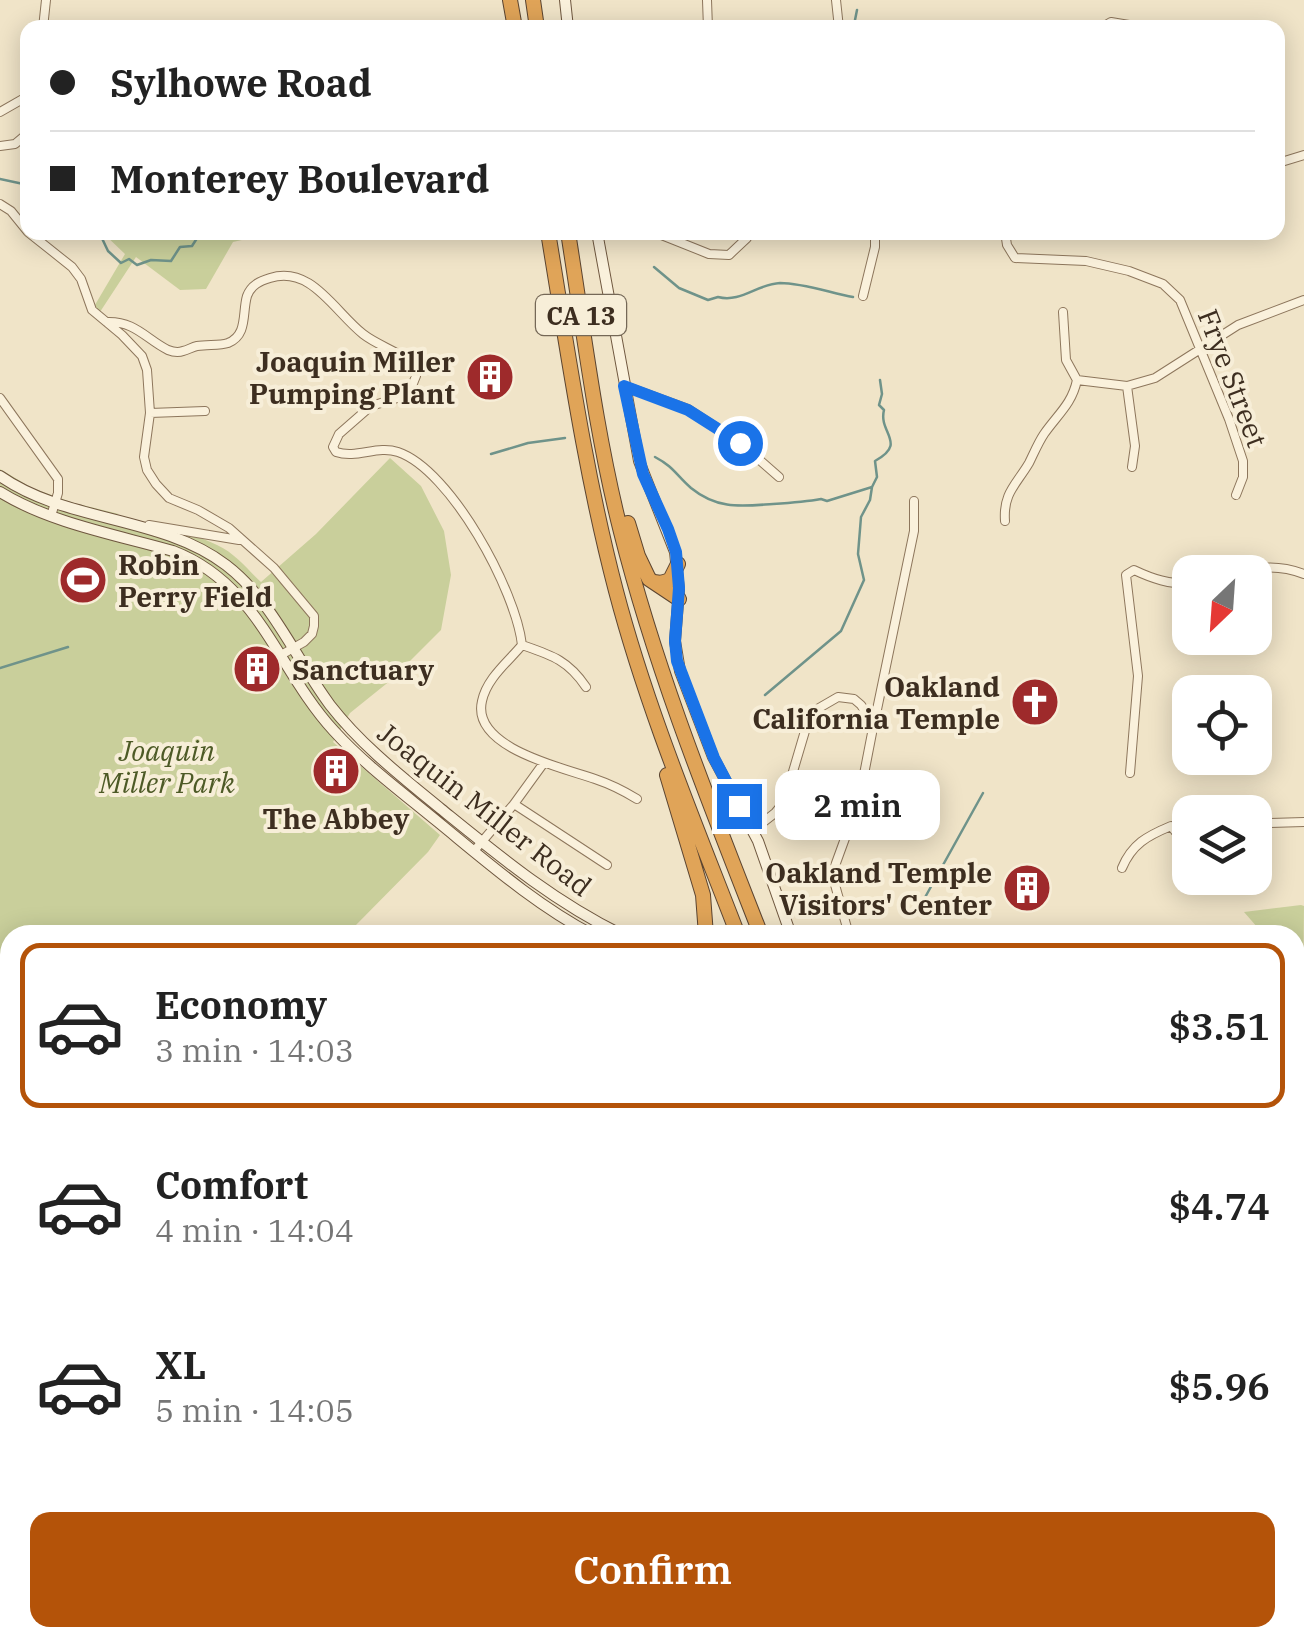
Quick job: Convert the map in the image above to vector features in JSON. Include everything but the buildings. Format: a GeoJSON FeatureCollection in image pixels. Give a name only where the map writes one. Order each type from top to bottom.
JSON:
{"type":"FeatureCollection","features":[{"type":"Feature","properties":{"kind":"highway","name":"CA 13"},"geometry":{"type":"LineString","coordinates":[[549,240],[600,530],[663,744],[734,925]]}},
{"type":"Feature","properties":{"kind":"highway","name":"CA 13"},"geometry":{"type":"LineString","coordinates":[[569,240],[620,530],[654,651],[756,925]]}},
{"type":"Feature","properties":{"kind":"highway"},"geometry":{"type":"LineString","coordinates":[[594,396],[633,541],[649,578],[679,599]]}},
{"type":"Feature","properties":{"kind":"highway"},"geometry":{"type":"LineString","coordinates":[[649,578],[666,582],[674,576],[678,564]]}},
{"type":"Feature","properties":{"kind":"highway"},"geometry":{"type":"LineString","coordinates":[[663,744],[663,764],[700,884],[705,925]]}},
{"type":"Feature","properties":{"kind":"main road"},"geometry":{"type":"LineString","coordinates":[[598,240],[643,474],[668,529],[678,564],[675,641],[680,671],[714,758],[762,852],[788,925]]}},
{"type":"Feature","properties":{"kind":"main road","name":"Joaquin Miller Road"},"geometry":{"type":"LineString","coordinates":[[0,476],[27,493],[56,504],[176,538],[213,556],[262,600],[287,652]]}},
{"type":"Feature","properties":{"kind":"main road","name":"Joaquin Miller Road"},"geometry":{"type":"LineString","coordinates":[[0,492],[52,516],[190,557],[212,571],[234,589],[364,744],[526,892],[577,925]]}},
{"type":"Feature","properties":{"kind":"main road","name":"Joaquin Miller Road"},"geometry":{"type":"LineString","coordinates":[[477,846],[602,925]]}},
{"type":"Feature","properties":{"kind":"street"},"geometry":{"type":"LineString","coordinates":[[0,204],[20,222]]}},
{"type":"Feature","properties":{"kind":"street"},"geometry":{"type":"LineString","coordinates":[[38,240],[72,267],[92,310],[142,356],[147,370],[150,413],[144,457],[156,484],[170,498],[212,517],[244,540],[274,568],[314,616],[312,634],[287,652]]}},
{"type":"Feature","properties":{"kind":"street"},"geometry":{"type":"LineString","coordinates":[[674,240],[709,254],[730,254],[744,240]]}},
{"type":"Feature","properties":{"kind":"street"},"geometry":{"type":"LineString","coordinates":[[863,296],[875,240]]}},
{"type":"Feature","properties":{"kind":"street","name":"Frye Street"},"geometry":{"type":"LineString","coordinates":[[1007,240],[1015,258],[1086,261],[1129,271],[1163,284],[1180,300],[1243,461],[1243,477],[1236,495]]}},
{"type":"Feature","properties":{"kind":"street"},"geometry":{"type":"LineString","coordinates":[[107,322],[118,322],[180,353],[195,346],[222,344],[236,338],[244,325],[247,296],[254,285],[279,275],[293,275],[316,288],[371,340],[410,361],[416,376],[410,392],[371,406],[339,434],[336,452],[350,456],[394,450],[423,466],[466,516],[505,587],[522,644],[484,692],[482,720],[496,736],[543,764],[598,780],[637,799]]}},
{"type":"Feature","properties":{"kind":"street"},"geometry":{"type":"LineString","coordinates":[[1078,380],[1128,386],[1156,378],[1238,326],[1304,300]]}},
{"type":"Feature","properties":{"kind":"street"},"geometry":{"type":"LineString","coordinates":[[1005,520],[1008,492],[1044,434],[1074,396],[1078,380],[1066,360],[1063,312]]}},
{"type":"Feature","properties":{"kind":"street"},"geometry":{"type":"LineString","coordinates":[[624,386],[688,410],[740,443],[779,477]]}},
{"type":"Feature","properties":{"kind":"street"},"geometry":{"type":"LineString","coordinates":[[1128,386],[1136,446],[1132,467]]}},
{"type":"Feature","properties":{"kind":"street"},"geometry":{"type":"LineString","coordinates":[[0,398],[58,480],[52,516]]}},
{"type":"Feature","properties":{"kind":"street"},"geometry":{"type":"LineString","coordinates":[[150,413],[205,411]]}},
{"type":"Feature","properties":{"kind":"street"},"geometry":{"type":"LineString","coordinates":[[846,925],[832,874],[859,800],[914,531],[914,502]]}},
{"type":"Feature","properties":{"kind":"street"},"geometry":{"type":"LineString","coordinates":[[103,517],[244,540]]}},
{"type":"Feature","properties":{"kind":"street"},"geometry":{"type":"LineString","coordinates":[[1272,566],[1304,574]]}},
{"type":"Feature","properties":{"kind":"street"},"geometry":{"type":"LineString","coordinates":[[1130,773],[1138,676],[1126,575],[1134,570],[1172,584]]}},
{"type":"Feature","properties":{"kind":"street"},"geometry":{"type":"LineString","coordinates":[[522,644],[558,658],[575,670],[586,687]]}},
{"type":"Feature","properties":{"kind":"street"},"geometry":{"type":"LineString","coordinates":[[752,831],[784,802],[804,731],[819,708],[838,697],[854,699],[866,710],[872,733]]}},
{"type":"Feature","properties":{"kind":"street"},"geometry":{"type":"LineString","coordinates":[[477,846],[543,764]]}},
{"type":"Feature","properties":{"kind":"street"},"geometry":{"type":"LineString","coordinates":[[514,804],[607,865]]}},
{"type":"Feature","properties":{"kind":"street"},"geometry":{"type":"LineString","coordinates":[[1272,823],[1304,822]]}},
{"type":"Feature","properties":{"kind":"street"},"geometry":{"type":"LineString","coordinates":[[1122,868],[1128,854],[1148,835],[1172,827]]}},
{"type":"Feature","properties":{"kind":"green space"},"geometry":{"type":"Polygon","coordinates":[[[110,240],[242,240],[233,242],[206,289],[180,290],[136,257],[98,315],[92,310],[125,254],[110,240]]]}},
{"type":"Feature","properties":{"kind":"green space","name":"Joaquin Miller Park"},"geometry":{"type":"Polygon","coordinates":[[[390,458],[421,486],[444,531],[451,575],[441,630],[391,680],[350,713],[333,742],[440,835],[428,852],[356,925],[0,925],[0,469],[32,488],[119,514],[106,516],[204,539],[230,552],[261,582],[316,534],[390,458]]]}},
{"type":"Feature","properties":{"kind":"green space"},"geometry":{"type":"Polygon","coordinates":[[[1301,905],[1304,925],[1255,925],[1244,912],[1301,905]]]}},
{"type":"Feature","properties":{"kind":"waterway"},"geometry":{"type":"LineString","coordinates":[[855,20],[857,10]]}},
{"type":"Feature","properties":{"kind":"waterway"},"geometry":{"type":"LineString","coordinates":[[0,179],[20,183]]}},
{"type":"Feature","properties":{"kind":"waterway"},"geometry":{"type":"LineString","coordinates":[[103,240],[121,263],[129,259],[137,265],[151,260],[171,261],[180,247],[192,246],[196,240]]}},
{"type":"Feature","properties":{"kind":"waterway"},"geometry":{"type":"LineString","coordinates":[[654,267],[679,288],[708,300],[734,297],[780,283],[853,297]]}},
{"type":"Feature","properties":{"kind":"waterway"},"geometry":{"type":"LineString","coordinates":[[765,695],[841,631],[864,580],[858,554],[861,517],[877,477],[875,461],[885,455],[891,443],[884,410],[879,405],[880,380]]}},
{"type":"Feature","properties":{"kind":"waterway"},"geometry":{"type":"LineString","coordinates":[[491,454],[565,438]]}},
{"type":"Feature","properties":{"kind":"waterway"},"geometry":{"type":"LineString","coordinates":[[655,457],[701,495],[730,505],[827,501],[872,487]]}},
{"type":"Feature","properties":{"kind":"waterway"},"geometry":{"type":"LineString","coordinates":[[0,668],[68,647]]}},
{"type":"Feature","properties":{"kind":"waterway"},"geometry":{"type":"LineString","coordinates":[[918,910],[983,793]]}},
{"type":"Feature","properties":{"kind":"place","name":"Joaquin Miller Pumping Plant"},"geometry":{"type":"Point","coordinates":[490,377]}},
{"type":"Feature","properties":{"kind":"place","name":"Robin Perry Field"},"geometry":{"type":"Point","coordinates":[83,580]}},
{"type":"Feature","properties":{"kind":"place","name":"Sanctuary"},"geometry":{"type":"Point","coordinates":[257,669]}},
{"type":"Feature","properties":{"kind":"place","name":"Oakland California Temple"},"geometry":{"type":"Point","coordinates":[1035,702]}},
{"type":"Feature","properties":{"kind":"place","name":"The Abbey"},"geometry":{"type":"Point","coordinates":[336,771]}},
{"type":"Feature","properties":{"kind":"place","name":"Oakland Temple Visitors' Center"},"geometry":{"type":"Point","coordinates":[1027,888]}},
{"type":"Feature","properties":{"kind":"route"},"geometry":{"type":"LineString","coordinates":[[739,806],[714,758],[677,661],[676,552],[643,474],[624,386],[688,410],[740,443]]}}]}
